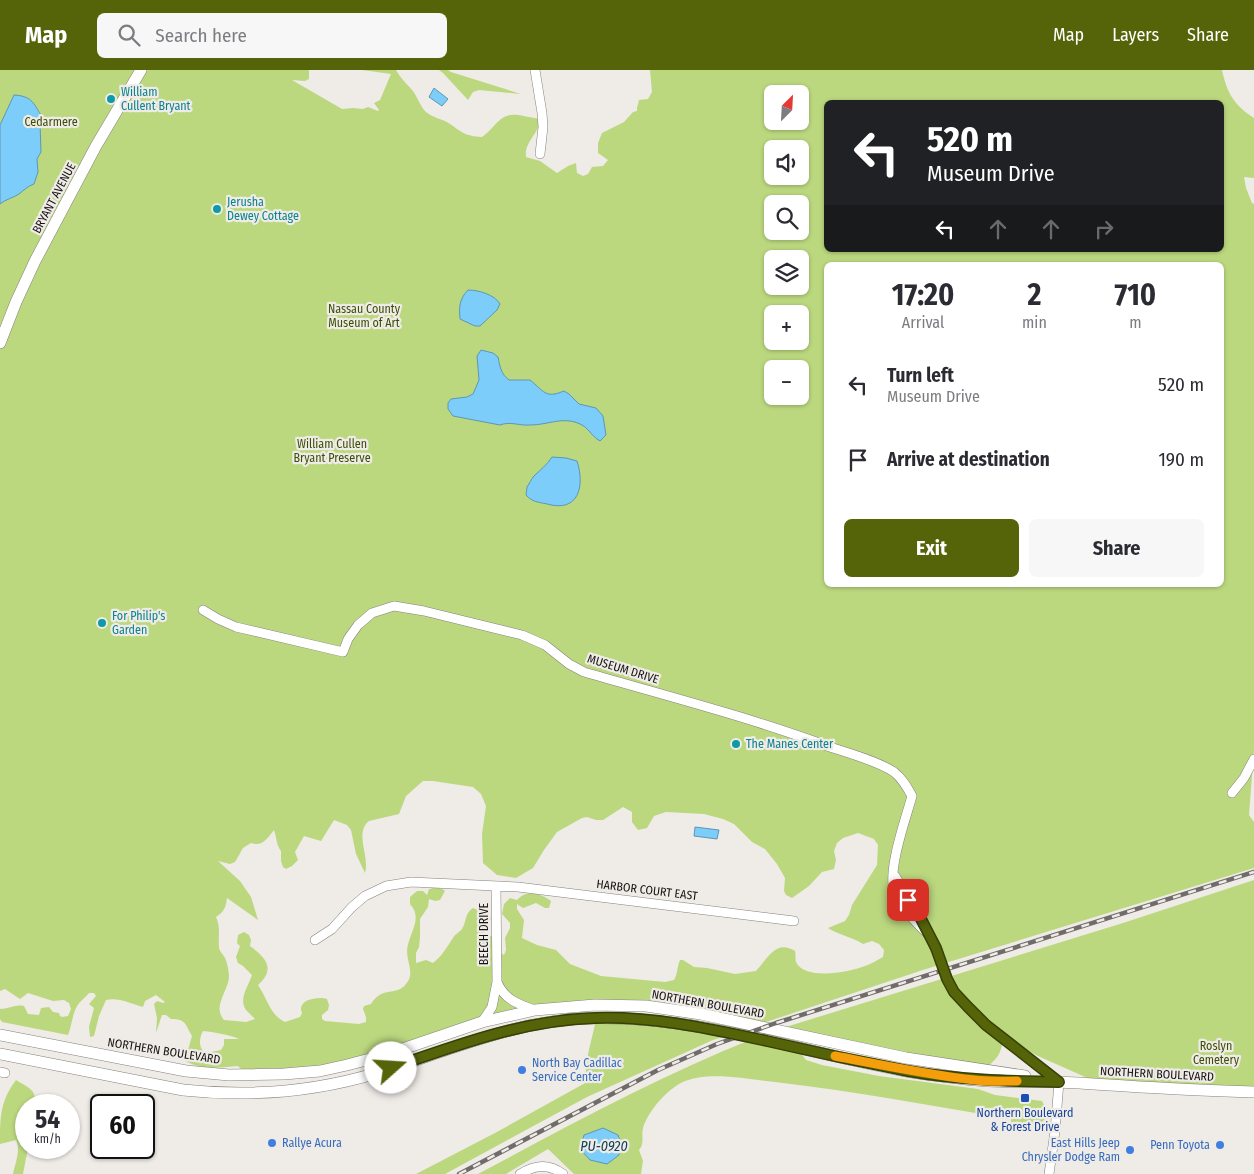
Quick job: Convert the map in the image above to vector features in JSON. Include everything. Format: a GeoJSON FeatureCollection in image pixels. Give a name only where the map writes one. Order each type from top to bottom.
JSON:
{"type":"FeatureCollection","features":[{"type":"Feature","properties":{"kind":"main road","name":"BRYANT AVENUE"},"geometry":{"type":"LineString","coordinates":[[0,343],[35,261],[96,146],[141,70]]}},
{"type":"Feature","properties":{"kind":"main road","name":"NORTHERN BOULEVARD"},"geometry":{"type":"LineString","coordinates":[[0,1035],[186,1071],[242,1075],[284,1074],[320,1071],[385,1055],[482,1022],[535,1010],[595,1005],[646,1006],[674,1009],[906,1058],[1059,1082]]}},
{"type":"Feature","properties":{"kind":"main road","name":"NORTHERN BOULEVARD"},"geometry":{"type":"LineString","coordinates":[[0,1054],[182,1090],[246,1094],[319,1087],[376,1073],[512,1029],[547,1022],[596,1018],[668,1021],[706,1027],[910,1071],[978,1080],[1059,1082],[1163,1089],[1254,1092]]}},
{"type":"Feature","properties":{"kind":"main road"},"geometry":{"type":"LineString","coordinates":[[182,1090],[186,1071]]}},
{"type":"Feature","properties":{"kind":"street"},"geometry":{"type":"LineString","coordinates":[[535,70],[543,127],[540,154]]}},
{"type":"Feature","properties":{"kind":"street","name":"MUSEUM DRIVE"},"geometry":{"type":"LineString","coordinates":[[203,610],[236,627],[344,652],[348,639],[354,629],[372,613],[394,606],[424,611],[522,635],[545,646],[569,664],[584,672],[765,724],[884,766],[898,775],[912,796],[895,858],[894,874],[900,888],[929,934],[950,984],[968,1007],[986,1025],[1059,1082]]}},
{"type":"Feature","properties":{"kind":"street"},"geometry":{"type":"LineString","coordinates":[[1232,792],[1244,778],[1254,759]]}},
{"type":"Feature","properties":{"kind":"street","name":"HARBOR COURT EAST"},"geometry":{"type":"LineString","coordinates":[[315,940],[332,930],[358,901],[375,890],[386,886],[411,882],[496,886],[664,904],[794,921]]}},
{"type":"Feature","properties":{"kind":"street","name":"BEECH DRIVE"},"geometry":{"type":"LineString","coordinates":[[482,1022],[492,1007],[497,982],[496,886]]}},
{"type":"Feature","properties":{"kind":"street","name":"BEECH DRIVE"},"geometry":{"type":"LineString","coordinates":[[497,982],[507,998],[535,1010]]}},
{"type":"Feature","properties":{"kind":"street"},"geometry":{"type":"LineString","coordinates":[[1049,1174],[1059,1082]]}},
{"type":"Feature","properties":{"kind":"street"},"geometry":{"type":"LineString","coordinates":[[520,1174],[534,1167],[542,1166],[554,1168],[563,1174]]}},
{"type":"Feature","properties":{"kind":"green space","name":"William Cullen Bryant Preserve"},"geometry":{"type":"Polygon","coordinates":[[[0,70],[309,70],[309,79],[305,81],[292,80],[342,109],[363,109],[368,107],[378,111],[374,103],[380,100],[391,74],[362,70],[396,70],[413,91],[426,112],[468,135],[482,137],[500,120],[509,115],[540,120],[537,130],[527,147],[526,157],[540,161],[557,173],[576,163],[577,173],[583,176],[588,174],[592,167],[603,166],[608,160],[598,153],[598,143],[602,133],[624,122],[633,112],[637,111],[639,100],[648,99],[652,92],[650,70],[1222,70],[1232,98],[1254,118],[1254,178],[1244,177],[1246,188],[1254,204],[1254,750],[1249,815],[1254,822],[1254,868],[926,969],[754,1026],[700,1014],[558,1007],[317,1070],[241,1069],[238,1066],[209,1068],[188,1062],[170,1051],[186,1052],[188,1050],[192,1036],[182,1021],[162,1015],[156,1033],[157,1018],[154,1004],[157,1001],[165,1002],[156,995],[145,1001],[143,1007],[120,1000],[106,1000],[99,1016],[94,1036],[90,1037],[89,1027],[94,1008],[89,1004],[96,996],[94,993],[89,993],[77,1006],[68,1035],[2,1022],[0,1019],[0,1009],[24,1006],[28,1014],[39,1015],[41,1008],[49,1007],[53,1012],[59,1013],[62,1017],[68,1016],[71,1009],[69,1003],[64,1000],[53,1001],[28,993],[20,999],[5,989],[0,991],[0,70]],[[423,781],[406,796],[399,814],[369,821],[365,826],[362,838],[366,859],[365,873],[356,854],[351,830],[347,825],[334,820],[321,841],[304,836],[295,852],[298,860],[286,869],[281,861],[281,851],[277,844],[274,830],[261,843],[251,843],[243,848],[235,862],[230,864],[218,861],[240,881],[251,897],[258,920],[227,898],[224,909],[216,917],[219,929],[219,948],[226,960],[229,975],[220,1004],[221,1015],[224,1020],[246,1022],[255,1019],[246,1010],[243,1001],[252,975],[238,963],[236,957],[240,946],[237,943],[238,935],[244,932],[249,935],[251,940],[250,946],[261,955],[267,964],[267,974],[258,985],[272,1011],[280,1019],[285,1022],[300,1017],[302,1005],[305,1002],[323,998],[327,999],[329,1005],[328,1010],[322,1015],[322,1019],[325,1021],[359,1024],[366,1022],[364,1006],[371,1004],[380,995],[402,988],[409,980],[410,972],[407,951],[416,915],[410,904],[410,897],[417,891],[423,891],[427,895],[429,889],[433,888],[440,888],[445,891],[440,900],[429,899],[428,907],[420,919],[420,937],[416,953],[416,963],[426,960],[433,963],[462,929],[467,915],[473,908],[491,918],[484,933],[493,936],[498,951],[504,955],[506,950],[505,938],[510,928],[510,923],[502,914],[504,904],[510,898],[517,900],[529,893],[538,894],[551,901],[549,908],[536,903],[523,908],[517,904],[517,909],[524,920],[522,938],[537,945],[556,950],[570,964],[601,976],[665,982],[674,980],[680,960],[694,967],[735,974],[756,971],[773,952],[783,947],[795,951],[796,962],[801,968],[818,973],[849,971],[883,957],[884,950],[879,944],[872,941],[863,944],[828,928],[845,921],[852,905],[877,865],[878,845],[874,839],[858,833],[843,838],[837,843],[834,851],[836,860],[834,869],[822,872],[809,886],[792,898],[786,895],[784,891],[785,878],[777,864],[765,849],[752,842],[734,824],[704,814],[666,812],[654,816],[647,828],[638,830],[632,822],[632,812],[623,807],[603,820],[582,818],[557,832],[533,868],[516,878],[497,875],[483,863],[482,834],[486,806],[481,794],[473,787],[423,781]],[[203,1031],[200,1046],[206,1053],[221,1050],[224,1045],[224,1039],[239,1039],[227,1035],[203,1031]]]}},
{"type":"Feature","properties":{"kind":"green space"},"geometry":{"type":"Polygon","coordinates":[[[439,70],[448,70],[521,94],[479,90],[473,92],[468,100],[439,70]]]}},
{"type":"Feature","properties":{"kind":"green space","name":"Roslyn Cemetery"},"geometry":{"type":"Polygon","coordinates":[[[1254,880],[1254,1092],[1101,1084],[1038,1056],[1004,1038],[998,1055],[985,1068],[776,1030],[1123,923],[1254,880]]]}},
{"type":"Feature","properties":{"kind":"green space"},"geometry":{"type":"Polygon","coordinates":[[[596,1018],[732,1034],[713,1040],[587,1097],[445,1174],[416,1174],[587,1082],[587,1060],[596,1018]]]}},
{"type":"Feature","properties":{"kind":"green space"},"geometry":{"type":"Polygon","coordinates":[[[755,1038],[797,1048],[806,1060],[822,1065],[879,1076],[978,1089],[995,1095],[1042,1101],[1048,1113],[1044,1120],[1032,1126],[1032,1128],[1011,1126],[1011,1119],[834,1090],[718,1076],[695,1078],[685,1081],[672,1089],[649,1114],[643,1128],[642,1142],[639,1150],[643,1161],[641,1174],[574,1174],[548,1149],[506,1174],[478,1174],[649,1085],[755,1038]]]}},
{"type":"Feature","properties":{"kind":"green space"},"geometry":{"type":"Polygon","coordinates":[[[16,1080],[34,1094],[15,1094],[15,1140],[0,1144],[2,1110],[16,1080]]]}},
{"type":"Feature","properties":{"kind":"green space"},"geometry":{"type":"Polygon","coordinates":[[[17,1159],[26,1159],[23,1174],[13,1174],[17,1159]]]}},
{"type":"Feature","properties":{"kind":"water"},"geometry":{"type":"Polygon","coordinates":[[[434,88],[448,99],[442,106],[429,97],[434,88]]]}},
{"type":"Feature","properties":{"kind":"water"},"geometry":{"type":"Polygon","coordinates":[[[14,95],[28,98],[41,115],[41,152],[37,159],[38,172],[34,184],[0,204],[0,125],[14,95]]]}},
{"type":"Feature","properties":{"kind":"water"},"geometry":{"type":"Polygon","coordinates":[[[468,290],[486,294],[500,304],[497,310],[480,326],[475,326],[460,319],[460,304],[468,290]]]}},
{"type":"Feature","properties":{"kind":"water"},"geometry":{"type":"Polygon","coordinates":[[[481,350],[493,353],[498,357],[500,367],[509,380],[530,380],[545,393],[553,394],[564,391],[579,404],[596,408],[603,416],[606,435],[600,441],[583,426],[568,421],[537,425],[508,423],[500,425],[453,416],[448,409],[448,403],[451,399],[467,397],[473,394],[479,380],[477,356],[481,350]]]}},
{"type":"Feature","properties":{"kind":"water"},"geometry":{"type":"Polygon","coordinates":[[[552,457],[577,461],[580,480],[579,488],[573,501],[566,505],[558,506],[538,502],[526,495],[527,487],[532,478],[552,457]]]}},
{"type":"Feature","properties":{"kind":"water"},"geometry":{"type":"Polygon","coordinates":[[[695,827],[719,830],[717,839],[694,836],[695,827]]]}},
{"type":"Feature","properties":{"kind":"water","name":"PU-0920"},"geometry":{"type":"Polygon","coordinates":[[[603,1128],[618,1135],[621,1143],[619,1155],[607,1164],[590,1160],[580,1149],[584,1135],[603,1128]]]}},
{"type":"Feature","properties":{"kind":"railway"},"geometry":{"type":"LineString","coordinates":[[459,1174],[658,1070],[717,1044],[776,1023],[1254,872]]}},
{"type":"Feature","properties":{"kind":"slow traffic"},"geometry":{"type":"LineString","coordinates":[[835,1056],[944,1076],[978,1080],[1017,1081]]}},
{"type":"Feature","properties":{"kind":"place","name":"William Cullent Bryant"},"geometry":{"type":"Point","coordinates":[111,99]}},
{"type":"Feature","properties":{"kind":"place","name":"Jerusha Dewey Cottage"},"geometry":{"type":"Point","coordinates":[217,209]}},
{"type":"Feature","properties":{"kind":"place","name":"For Philip's Garden"},"geometry":{"type":"Point","coordinates":[102,623]}},
{"type":"Feature","properties":{"kind":"place","name":"The Manes Center"},"geometry":{"type":"Point","coordinates":[736,744]}},
{"type":"Feature","properties":{"kind":"place","name":"North Bay Cadillac Service Center"},"geometry":{"type":"Point","coordinates":[522,1070]}},
{"type":"Feature","properties":{"kind":"place","name":"Northern Boulevard & Forest Drive"},"geometry":{"type":"Point","coordinates":[1025,1098]}},
{"type":"Feature","properties":{"kind":"place","name":"Rallye Acura"},"geometry":{"type":"Point","coordinates":[272,1143]}},
{"type":"Feature","properties":{"kind":"place","name":"Penn Toyota"},"geometry":{"type":"Point","coordinates":[1220,1145]}},
{"type":"Feature","properties":{"kind":"place","name":"East Hills Jeep Chrysler Dodge Ram"},"geometry":{"type":"Point","coordinates":[1130,1150]}},
{"type":"Feature","properties":{"kind":"route"},"geometry":{"type":"LineString","coordinates":[[391,1068],[512,1029],[574,1019],[628,1018],[668,1021],[706,1027],[910,1071],[978,1080],[1059,1082],[986,1025],[954,992],[947,979],[936,948],[920,917],[908,900]]}},
{"type":"Feature","properties":{"kind":"park label","name":"Cedarmere"},"geometry":{"type":"Point","coordinates":[51,122]}},
{"type":"Feature","properties":{"kind":"park label","name":"Nassau County Museum of Art"},"geometry":{"type":"Point","coordinates":[364,316]}}]}
